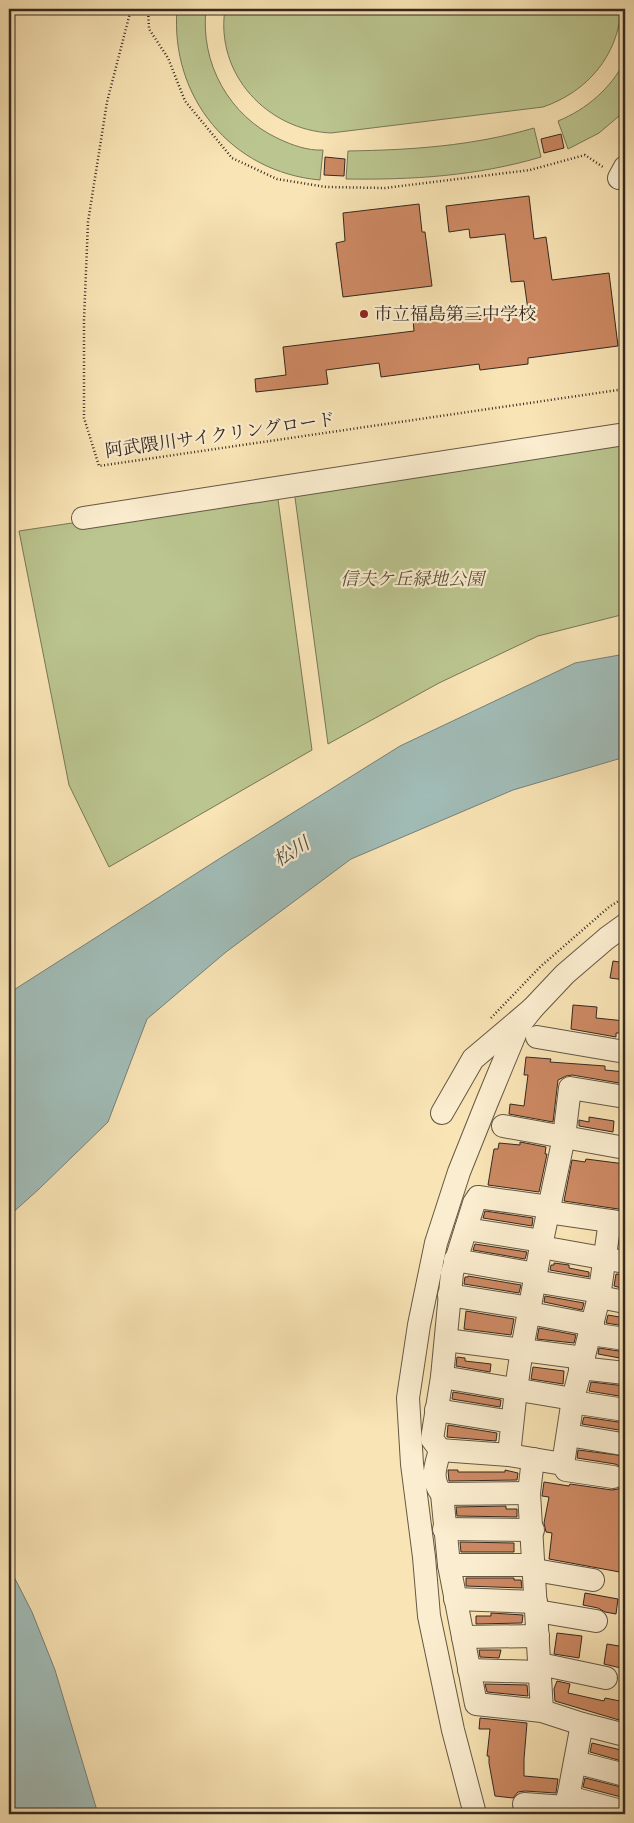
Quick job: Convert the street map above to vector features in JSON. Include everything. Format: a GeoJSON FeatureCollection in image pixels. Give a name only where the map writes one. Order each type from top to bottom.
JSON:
{"type":"FeatureCollection","features":[{"type":"Feature","properties":{"kind":"street"},"geometry":{"type":"LineString","coordinates":[[83,518],[625,434]]}},
{"type":"Feature","properties":{"kind":"street"},"geometry":{"type":"LineString","coordinates":[[475,1814],[453,1730],[429,1616],[424,1557],[412,1464],[408,1398],[419,1325],[436,1243],[459,1172],[518,1027],[565,974],[625,925]]}},
{"type":"Feature","properties":{"kind":"street"},"geometry":{"type":"LineString","coordinates":[[442,1113],[473,1059],[532,1009]]}},
{"type":"Feature","properties":{"kind":"street"},"geometry":{"type":"LineString","coordinates":[[537,1037],[625,1052]]}},
{"type":"Feature","properties":{"kind":"street"},"geometry":{"type":"LineString","coordinates":[[509,1455],[522,1349],[541,1244],[564,1137],[570,1088],[625,1097]]}},
{"type":"Feature","properties":{"kind":"street"},"geometry":{"type":"LineString","coordinates":[[503,1126],[625,1148]]}},
{"type":"Feature","properties":{"kind":"street"},"geometry":{"type":"LineString","coordinates":[[563,1464],[509,1455],[440,1450],[432,1439],[442,1377],[449,1295],[455,1260],[474,1203],[478,1197],[618,1222],[614,1260],[600,1294],[582,1363],[573,1400],[563,1464],[566,1470],[612,1477]]}},
{"type":"Feature","properties":{"kind":"street"},"geometry":{"type":"LineString","coordinates":[[466,1229],[614,1260]]}},
{"type":"Feature","properties":{"kind":"street"},"geometry":{"type":"LineString","coordinates":[[455,1260],[535,1277],[625,1302]]}},
{"type":"Feature","properties":{"kind":"street"},"geometry":{"type":"LineString","coordinates":[[449,1295],[529,1311],[625,1339]]}},
{"type":"Feature","properties":{"kind":"street"},"geometry":{"type":"LineString","coordinates":[[446,1340],[522,1349],[625,1373]]}},
{"type":"Feature","properties":{"kind":"street"},"geometry":{"type":"LineString","coordinates":[[442,1377],[625,1410]]}},
{"type":"Feature","properties":{"kind":"street"},"geometry":{"type":"LineString","coordinates":[[436,1410],[512,1422]]}},
{"type":"Feature","properties":{"kind":"street"},"geometry":{"type":"LineString","coordinates":[[568,1435],[622,1444]]}},
{"type":"Feature","properties":{"kind":"street"},"geometry":{"type":"LineString","coordinates":[[440,1450],[434,1472],[435,1485],[442,1494],[449,1565],[476,1704],[542,1711],[625,1735]]}},
{"type":"Feature","properties":{"kind":"street"},"geometry":{"type":"LineString","coordinates":[[533,1459],[530,1493],[542,1711]]}},
{"type":"Feature","properties":{"kind":"street"},"geometry":{"type":"LineString","coordinates":[[442,1494],[530,1493]]}},
{"type":"Feature","properties":{"kind":"street"},"geometry":{"type":"LineString","coordinates":[[444,1529],[533,1530]]}},
{"type":"Feature","properties":{"kind":"street"},"geometry":{"type":"LineString","coordinates":[[449,1565],[534,1568],[593,1580]]}},
{"type":"Feature","properties":{"kind":"street"},"geometry":{"type":"LineString","coordinates":[[455,1600],[537,1607],[596,1622]]}},
{"type":"Feature","properties":{"kind":"street"},"geometry":{"type":"LineString","coordinates":[[463,1637],[538,1636]]}},
{"type":"Feature","properties":{"kind":"street"},"geometry":{"type":"LineString","coordinates":[[469,1670],[540,1668],[606,1678]]}},
{"type":"Feature","properties":{"kind":"street"},"geometry":{"type":"LineString","coordinates":[[566,1806],[582,1724]]}},
{"type":"Feature","properties":{"kind":"street"},"geometry":{"type":"LineString","coordinates":[[575,1762],[625,1775]]}},
{"type":"Feature","properties":{"kind":"street"},"geometry":{"type":"LineString","coordinates":[[524,1804],[625,1812]]}},
{"type":"Feature","properties":{"kind":"path","name":"阿武隈川サイクリングロード"},"geometry":{"type":"LineString","coordinates":[[131,9],[107,102],[88,222],[84,320],[84,418],[98,466],[625,389]]}},
{"type":"Feature","properties":{"kind":"path"},"geometry":{"type":"LineString","coordinates":[[148,9],[149,29],[168,58],[185,101],[232,158],[277,179],[326,186],[385,188],[530,170],[585,155],[622,172]]}},
{"type":"Feature","properties":{"kind":"green space"},"geometry":{"type":"Polygon","coordinates":[[[177,9],[206,9],[205,29],[213,68],[232,102],[261,129],[279,139],[306,149],[323,150],[320,180],[288,174],[259,162],[234,146],[212,124],[196,100],[184,72],[177,41],[177,9]]]}},
{"type":"Feature","properties":{"kind":"green space"},"geometry":{"type":"Polygon","coordinates":[[[225,9],[621,9],[619,26],[614,42],[607,57],[597,70],[573,92],[543,107],[331,133],[308,129],[286,122],[267,110],[250,94],[237,76],[228,55],[224,33],[225,9]]]}},
{"type":"Feature","properties":{"kind":"green space"},"geometry":{"type":"Polygon","coordinates":[[[625,61],[625,111],[599,133],[568,149],[558,121],[579,110],[597,97],[625,61]]]}},
{"type":"Feature","properties":{"kind":"green space"},"geometry":{"type":"Polygon","coordinates":[[[534,128],[541,157],[493,169],[444,176],[346,179],[348,151],[442,146],[488,139],[534,128]]]}},
{"type":"Feature","properties":{"kind":"green space","name":"信夫ケ丘緑地公園"},"geometry":{"type":"Polygon","coordinates":[[[625,438],[625,614],[538,636],[439,683],[328,744],[294,490],[625,438]]]}},
{"type":"Feature","properties":{"kind":"green space"},"geometry":{"type":"Polygon","coordinates":[[[277,492],[312,750],[109,867],[69,785],[19,531],[277,492]]]}},
{"type":"Feature","properties":{"kind":"water","name":"松川"},"geometry":{"type":"Polygon","coordinates":[[[625,654],[625,757],[513,790],[351,859],[226,952],[147,1019],[108,1122],[9,1216],[9,993],[400,746],[575,663],[625,654]]]}},
{"type":"Feature","properties":{"kind":"water"},"geometry":{"type":"Polygon","coordinates":[[[9,1567],[32,1612],[55,1670],[98,1814],[9,1814],[9,1567]]]}},
{"type":"Feature","properties":{"kind":"building"},"geometry":{"type":"Polygon","coordinates":[[[561,134],[564,148],[544,153],[541,139],[561,134]]]}},
{"type":"Feature","properties":{"kind":"building"},"geometry":{"type":"Polygon","coordinates":[[[325,157],[345,159],[344,176],[324,175],[325,157]]]}},
{"type":"Feature","properties":{"kind":"building"},"geometry":{"type":"Polygon","coordinates":[[[529,196],[534,239],[546,237],[552,280],[609,273],[618,346],[528,358],[528,364],[480,370],[479,364],[381,377],[379,363],[326,370],[328,384],[256,392],[255,379],[286,375],[283,347],[414,331],[413,320],[450,316],[450,319],[528,310],[524,281],[511,282],[505,234],[470,238],[469,229],[449,232],[446,206],[529,196]]]}},
{"type":"Feature","properties":{"kind":"building"},"geometry":{"type":"Polygon","coordinates":[[[419,204],[422,232],[425,232],[432,286],[343,297],[336,243],[345,241],[343,213],[419,204]]]}},
{"type":"Feature","properties":{"kind":"building"},"geometry":{"type":"Polygon","coordinates":[[[613,961],[625,963],[625,980],[610,978],[613,961]]]}},
{"type":"Feature","properties":{"kind":"building"},"geometry":{"type":"Polygon","coordinates":[[[573,1005],[597,1007],[596,1018],[625,1021],[623,1033],[616,1033],[616,1037],[571,1029],[573,1005]]]}},
{"type":"Feature","properties":{"kind":"building"},"geometry":{"type":"Polygon","coordinates":[[[526,1057],[551,1059],[550,1062],[605,1066],[605,1070],[625,1072],[625,1084],[572,1075],[566,1076],[558,1080],[553,1122],[509,1114],[510,1104],[524,1106],[528,1075],[524,1075],[526,1057]]]}},
{"type":"Feature","properties":{"kind":"building"},"geometry":{"type":"Polygon","coordinates":[[[589,1117],[614,1121],[613,1132],[579,1126],[579,1120],[589,1122],[589,1117]]]}},
{"type":"Feature","properties":{"kind":"building"},"geometry":{"type":"Polygon","coordinates":[[[520,1142],[546,1147],[545,1154],[547,1154],[539,1192],[488,1185],[494,1149],[498,1149],[499,1143],[520,1145],[520,1142]]]}},
{"type":"Feature","properties":{"kind":"building"},"geometry":{"type":"Polygon","coordinates":[[[586,1159],[625,1164],[625,1210],[564,1201],[572,1160],[585,1162],[586,1159]]]}},
{"type":"Feature","properties":{"kind":"building"},"geometry":{"type":"Polygon","coordinates":[[[485,1211],[533,1218],[532,1226],[483,1218],[485,1211]]]}},
{"type":"Feature","properties":{"kind":"building"},"geometry":{"type":"Polygon","coordinates":[[[475,1244],[527,1252],[525,1259],[473,1250],[475,1244]]]}},
{"type":"Feature","properties":{"kind":"building"},"geometry":{"type":"Polygon","coordinates":[[[554,1263],[569,1265],[569,1268],[589,1272],[589,1277],[550,1270],[551,1265],[554,1265],[554,1263]]]}},
{"type":"Feature","properties":{"kind":"building"},"geometry":{"type":"Polygon","coordinates":[[[616,1274],[625,1275],[625,1289],[614,1286],[616,1274]]]}},
{"type":"Feature","properties":{"kind":"building"},"geometry":{"type":"Polygon","coordinates":[[[465,1277],[521,1285],[519,1293],[464,1284],[465,1277]]]}},
{"type":"Feature","properties":{"kind":"building"},"geometry":{"type":"Polygon","coordinates":[[[545,1296],[584,1303],[582,1310],[544,1302],[545,1296]]]}},
{"type":"Feature","properties":{"kind":"building"},"geometry":{"type":"Polygon","coordinates":[[[466,1311],[514,1319],[511,1335],[464,1329],[466,1311]]]}},
{"type":"Feature","properties":{"kind":"building"},"geometry":{"type":"Polygon","coordinates":[[[608,1315],[625,1318],[625,1326],[606,1323],[608,1315]]]}},
{"type":"Feature","properties":{"kind":"building"},"geometry":{"type":"Polygon","coordinates":[[[539,1328],[576,1335],[574,1343],[537,1339],[539,1328]]]}},
{"type":"Feature","properties":{"kind":"building"},"geometry":{"type":"Polygon","coordinates":[[[599,1348],[625,1352],[625,1359],[598,1354],[599,1348]]]}},
{"type":"Feature","properties":{"kind":"building"},"geometry":{"type":"Polygon","coordinates":[[[457,1357],[465,1358],[465,1361],[491,1364],[490,1372],[456,1366],[457,1357]]]}},
{"type":"Feature","properties":{"kind":"building"},"geometry":{"type":"Polygon","coordinates":[[[533,1367],[564,1371],[563,1384],[531,1379],[533,1367]]]}},
{"type":"Feature","properties":{"kind":"building"},"geometry":{"type":"Polygon","coordinates":[[[591,1382],[625,1386],[625,1397],[589,1391],[591,1382]]]}},
{"type":"Feature","properties":{"kind":"building"},"geometry":{"type":"Polygon","coordinates":[[[453,1392],[501,1400],[500,1407],[452,1399],[453,1392]]]}},
{"type":"Feature","properties":{"kind":"building"},"geometry":{"type":"Polygon","coordinates":[[[584,1417],[625,1423],[625,1431],[582,1424],[584,1417]]]}},
{"type":"Feature","properties":{"kind":"building"},"geometry":{"type":"Polygon","coordinates":[[[448,1425],[497,1433],[496,1441],[447,1437],[448,1425]]]}},
{"type":"Feature","properties":{"kind":"building"},"geometry":{"type":"Polygon","coordinates":[[[578,1450],[625,1456],[625,1472],[622,1467],[615,1464],[577,1458],[578,1450]]]}},
{"type":"Feature","properties":{"kind":"building"},"geometry":{"type":"Polygon","coordinates":[[[448,1470],[458,1470],[458,1472],[505,1472],[505,1470],[518,1473],[517,1480],[449,1481],[448,1470]]]}},
{"type":"Feature","properties":{"kind":"building"},"geometry":{"type":"Polygon","coordinates":[[[625,1481],[625,1573],[549,1559],[552,1533],[546,1532],[544,1523],[549,1497],[542,1496],[544,1482],[612,1490],[623,1486],[625,1481]]]}},
{"type":"Feature","properties":{"kind":"building"},"geometry":{"type":"Polygon","coordinates":[[[506,1506],[506,1509],[517,1509],[517,1517],[457,1516],[456,1507],[506,1506]]]}},
{"type":"Feature","properties":{"kind":"building"},"geometry":{"type":"Polygon","coordinates":[[[460,1542],[514,1543],[514,1552],[461,1552],[460,1542]]]}},
{"type":"Feature","properties":{"kind":"building"},"geometry":{"type":"Polygon","coordinates":[[[466,1578],[514,1578],[514,1580],[521,1580],[522,1588],[466,1586],[466,1578]]]}},
{"type":"Feature","properties":{"kind":"building"},"geometry":{"type":"Polygon","coordinates":[[[585,1593],[618,1599],[616,1614],[583,1605],[585,1593]]]}},
{"type":"Feature","properties":{"kind":"building"},"geometry":{"type":"Polygon","coordinates":[[[491,1613],[523,1615],[522,1623],[476,1624],[476,1616],[491,1616],[491,1613]]]}},
{"type":"Feature","properties":{"kind":"building"},"geometry":{"type":"Polygon","coordinates":[[[557,1633],[582,1636],[579,1658],[554,1654],[557,1633]]]}},
{"type":"Feature","properties":{"kind":"building"},"geometry":{"type":"Polygon","coordinates":[[[607,1644],[625,1647],[625,1669],[604,1664],[607,1644]]]}},
{"type":"Feature","properties":{"kind":"building"},"geometry":{"type":"Polygon","coordinates":[[[479,1650],[501,1650],[499,1658],[480,1657],[479,1650]]]}},
{"type":"Feature","properties":{"kind":"building"},"geometry":{"type":"Polygon","coordinates":[[[557,1681],[570,1684],[568,1693],[604,1701],[605,1698],[625,1702],[625,1716],[620,1715],[619,1720],[555,1701],[554,1689],[557,1681]]]}},
{"type":"Feature","properties":{"kind":"building"},"geometry":{"type":"Polygon","coordinates":[[[485,1684],[527,1685],[528,1696],[487,1692],[485,1684]]]}},
{"type":"Feature","properties":{"kind":"building"},"geometry":{"type":"Polygon","coordinates":[[[480,1718],[527,1723],[524,1776],[558,1779],[556,1793],[525,1791],[518,1792],[513,1798],[495,1796],[489,1756],[487,1756],[490,1729],[479,1729],[480,1718]]]}},
{"type":"Feature","properties":{"kind":"building"},"geometry":{"type":"Polygon","coordinates":[[[592,1743],[625,1751],[625,1762],[590,1752],[592,1743]]]}},
{"type":"Feature","properties":{"kind":"building"},"geometry":{"type":"Polygon","coordinates":[[[585,1778],[625,1788],[625,1798],[583,1787],[585,1778]]]}},
{"type":"Feature","properties":{"kind":"place","name":"市立福島第三中学校"},"geometry":{"type":"Point","coordinates":[364,314]}}]}
